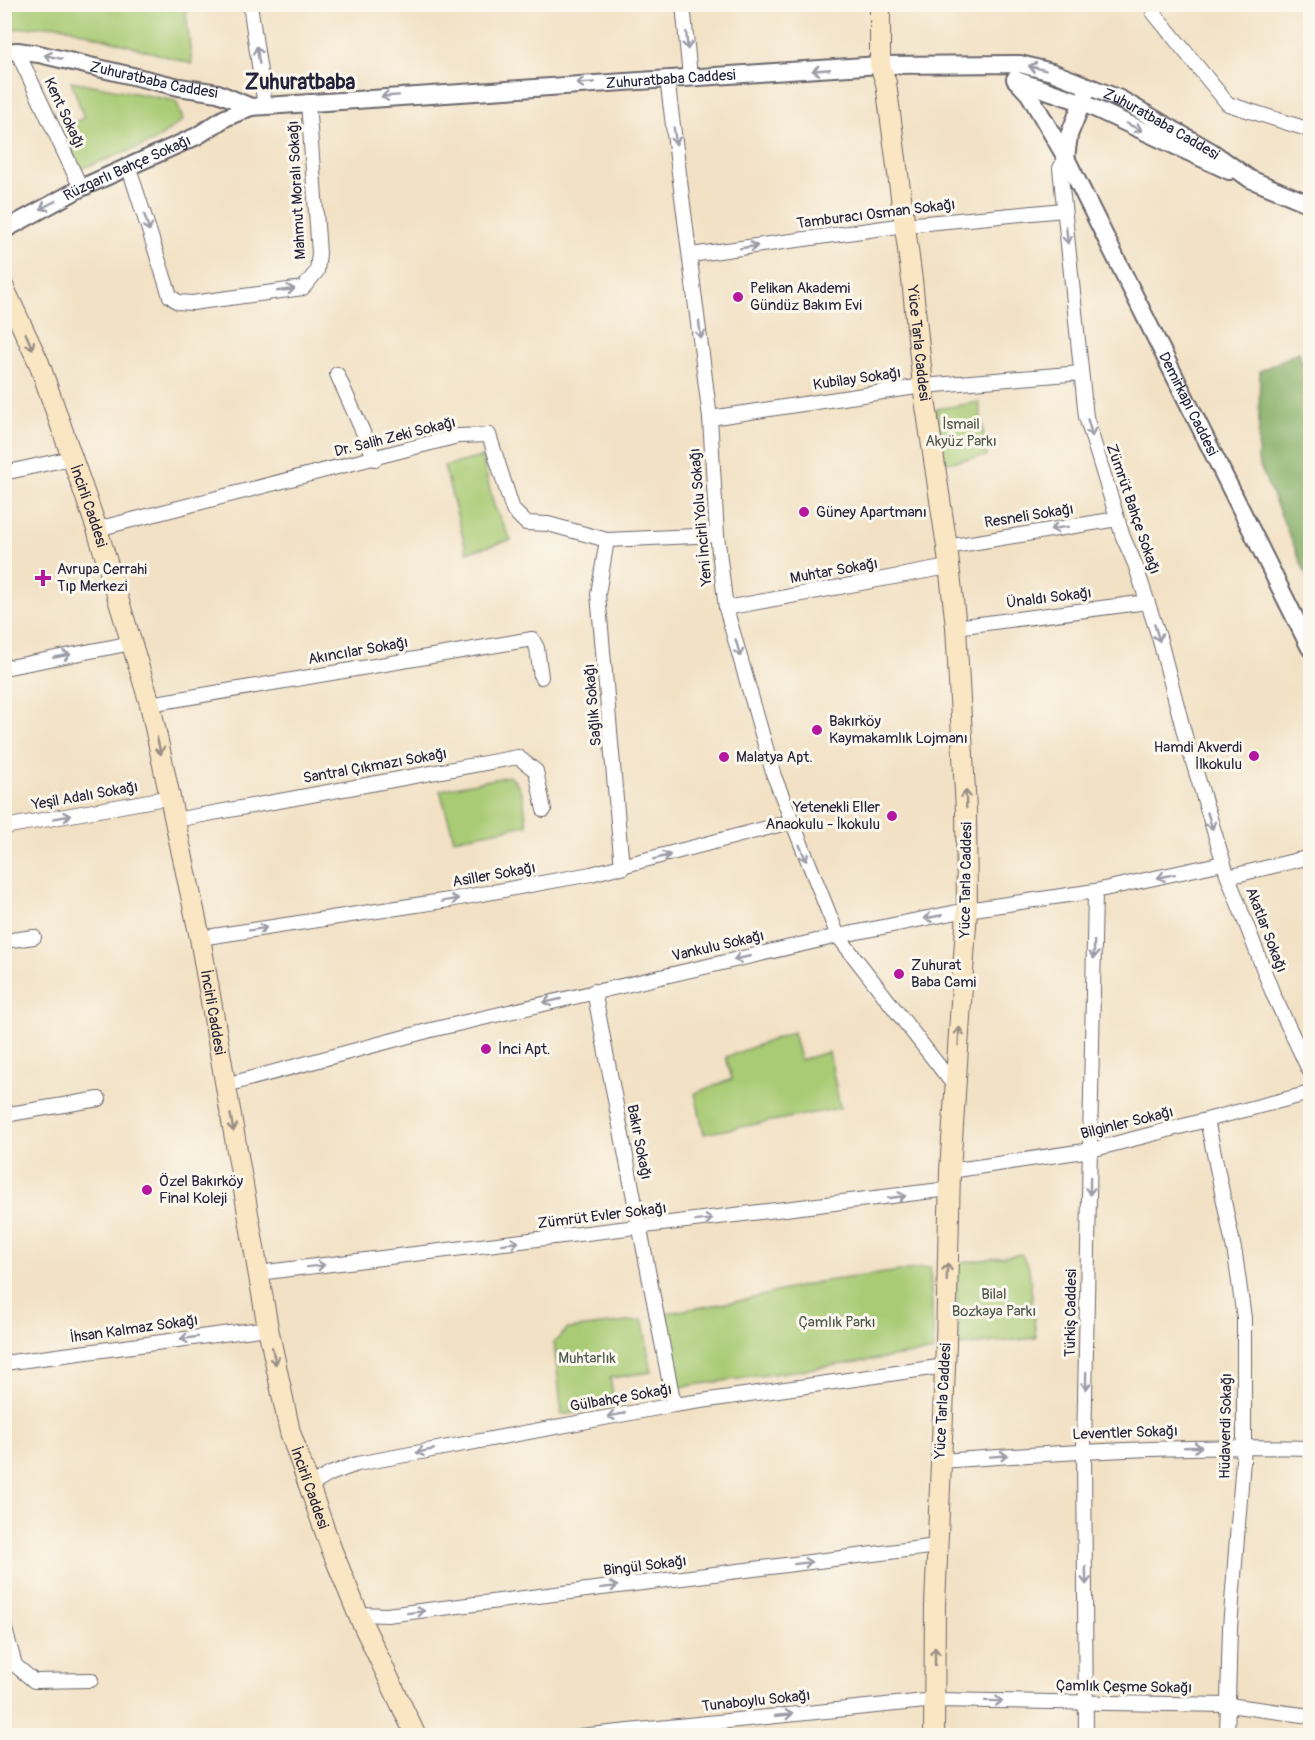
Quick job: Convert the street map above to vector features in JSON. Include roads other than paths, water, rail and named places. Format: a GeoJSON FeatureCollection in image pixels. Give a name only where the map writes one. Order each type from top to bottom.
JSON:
{"type":"FeatureCollection","features":[{"type":"Feature","properties":{"kind":"main road","name":"Yüce Tarla Caddesi"},"geometry":{"type":"LineString","coordinates":[[880,4],[880,65],[886,83],[923,386],[947,547],[956,627],[965,776],[967,910],[950,1180],[937,1546],[934,1736]]}},
{"type":"Feature","properties":{"kind":"main road","name":"İncirli Caddesi"},"geometry":{"type":"LineString","coordinates":[[7,297],[39,363],[97,529],[150,704],[200,938],[258,1274],[290,1432],[357,1614],[416,1736]]}},
{"type":"Feature","properties":{"kind":"street"},"geometry":{"type":"LineString","coordinates":[[250,4],[259,107]]}},
{"type":"Feature","properties":{"kind":"street"},"geometry":{"type":"LineString","coordinates":[[683,4],[690,77]]}},
{"type":"Feature","properties":{"kind":"street"},"geometry":{"type":"LineString","coordinates":[[1153,12],[1228,104],[1311,130]]}},
{"type":"Feature","properties":{"kind":"street","name":"Zuhuratbaba Caddesi"},"geometry":{"type":"LineString","coordinates":[[11,51],[218,93],[259,107],[667,78],[793,73],[880,65],[1020,63],[1120,99],[1181,134],[1250,179],[1311,204]]}},
{"type":"Feature","properties":{"kind":"street","name":"Kent Sokağı"},"geometry":{"type":"LineString","coordinates":[[11,51],[81,188]]}},
{"type":"Feature","properties":{"kind":"street"},"geometry":{"type":"LineString","coordinates":[[992,64],[1015,79],[1081,102],[1208,163],[1250,179]]}},
{"type":"Feature","properties":{"kind":"street","name":"Yeni İncirli Yolu Sokağı"},"geometry":{"type":"LineString","coordinates":[[667,78],[710,418],[717,535],[726,608],[774,776],[790,822],[838,936],[956,1088]]}},
{"type":"Feature","properties":{"kind":"street","name":"Demirkapı Caddesi"},"geometry":{"type":"LineString","coordinates":[[1015,79],[1029,94],[1066,158],[1311,648]]}},
{"type":"Feature","properties":{"kind":"street"},"geometry":{"type":"LineString","coordinates":[[1051,132],[1049,110],[1057,93],[1084,85],[1081,102],[1069,135],[1066,158]]}},
{"type":"Feature","properties":{"kind":"street","name":"Mahmut Moralı Sokağı"},"geometry":{"type":"LineString","coordinates":[[129,168],[170,296],[178,302],[192,303],[303,288],[317,271],[319,253],[308,102]]}},
{"type":"Feature","properties":{"kind":"street","name":"Rüzgarlı Bahçe Sokağı"},"geometry":{"type":"LineString","coordinates":[[4,230],[81,188],[197,136],[225,118],[259,107]]}},
{"type":"Feature","properties":{"kind":"street","name":"Zümrüt Bahçe Sokağı"},"geometry":{"type":"LineString","coordinates":[[1066,158],[1060,168],[1086,417],[1117,519],[1147,602],[1223,863]]}},
{"type":"Feature","properties":{"kind":"street","name":"Tamburacı Osman Sokağı"},"geometry":{"type":"LineString","coordinates":[[691,255],[905,225],[1065,210]]}},
{"type":"Feature","properties":{"kind":"street","name":"Kubilay Sokağı"},"geometry":{"type":"LineString","coordinates":[[710,418],[923,386],[1081,373]]}},
{"type":"Feature","properties":{"kind":"street"},"geometry":{"type":"LineString","coordinates":[[337,374],[375,459]]}},
{"type":"Feature","properties":{"kind":"street","name":"Dr. Salih Zeki Sokağı"},"geometry":{"type":"LineString","coordinates":[[97,529],[458,436],[489,435],[513,510],[526,523],[548,524],[607,540],[717,535]]}},
{"type":"Feature","properties":{"kind":"street"},"geometry":{"type":"LineString","coordinates":[[4,473],[71,458]]}},
{"type":"Feature","properties":{"kind":"street","name":"Resneli Sokağı"},"geometry":{"type":"LineString","coordinates":[[947,547],[1117,519]]}},
{"type":"Feature","properties":{"kind":"street","name":"Sağlık Sokağı"},"geometry":{"type":"LineString","coordinates":[[607,540],[598,594],[622,868]]}},
{"type":"Feature","properties":{"kind":"street","name":"Muhtar Sokağı"},"geometry":{"type":"LineString","coordinates":[[726,608],[948,567]]}},
{"type":"Feature","properties":{"kind":"street","name":"Ünaldı Sokağı"},"geometry":{"type":"LineString","coordinates":[[956,627],[1147,602]]}},
{"type":"Feature","properties":{"kind":"street","name":"Akıncılar Sokağı"},"geometry":{"type":"LineString","coordinates":[[150,704],[532,639],[537,648],[541,677]]}},
{"type":"Feature","properties":{"kind":"street"},"geometry":{"type":"LineString","coordinates":[[4,668],[132,643]]}},
{"type":"Feature","properties":{"kind":"street","name":"Santral Çıkmazı Sokağı"},"geometry":{"type":"LineString","coordinates":[[175,820],[518,757],[536,771],[544,810]]}},
{"type":"Feature","properties":{"kind":"street","name":"Yeşil Adalı Sokağı"},"geometry":{"type":"LineString","coordinates":[[4,827],[171,797]]}},
{"type":"Feature","properties":{"kind":"street","name":"Asiller Sokağı"},"geometry":{"type":"LineString","coordinates":[[200,938],[449,900],[622,868],[790,822]]}},
{"type":"Feature","properties":{"kind":"street"},"geometry":{"type":"LineString","coordinates":[[1228,877],[1311,857]]}},
{"type":"Feature","properties":{"kind":"street","name":"Akatlar Sokağı"},"geometry":{"type":"LineString","coordinates":[[1223,863],[1273,994],[1311,1072]]}},
{"type":"Feature","properties":{"kind":"street","name":"Vankulu Sokağı"},"geometry":{"type":"LineString","coordinates":[[226,1085],[431,1030],[838,936],[967,910],[1095,891],[1223,863]]}},
{"type":"Feature","properties":{"kind":"street","name":"Türkiş Caddesi"},"geometry":{"type":"LineString","coordinates":[[1086,1736],[1084,1450],[1095,891]]}},
{"type":"Feature","properties":{"kind":"street"},"geometry":{"type":"LineString","coordinates":[[4,941],[34,937]]}},
{"type":"Feature","properties":{"kind":"street","name":"Bakır Sokağı"},"geometry":{"type":"LineString","coordinates":[[594,991],[674,1405]]}},
{"type":"Feature","properties":{"kind":"street","name":"Bilginler Sokağı"},"geometry":{"type":"LineString","coordinates":[[950,1180],[1091,1150],[1311,1094]]}},
{"type":"Feature","properties":{"kind":"street"},"geometry":{"type":"LineString","coordinates":[[4,1115],[99,1099]]}},
{"type":"Feature","properties":{"kind":"street","name":"Hüdaverdi Sokağı"},"geometry":{"type":"LineString","coordinates":[[1207,1120],[1235,1254],[1244,1318],[1244,1447],[1230,1628],[1227,1736]]}},
{"type":"Feature","properties":{"kind":"street","name":"Zümrüt Evler Sokağı"},"geometry":{"type":"LineString","coordinates":[[258,1274],[638,1228],[950,1180]]}},
{"type":"Feature","properties":{"kind":"street","name":"İhsan Kalmaz Sokağı"},"geometry":{"type":"LineString","coordinates":[[4,1363],[268,1328]]}},
{"type":"Feature","properties":{"kind":"street","name":"Gülbahçe Sokağı"},"geometry":{"type":"LineString","coordinates":[[310,1486],[330,1474],[357,1464],[674,1405],[945,1366]]}},
{"type":"Feature","properties":{"kind":"street","name":"Leventler Sokağı"},"geometry":{"type":"LineString","coordinates":[[940,1461],[1084,1450],[1244,1447],[1311,1449]]}},
{"type":"Feature","properties":{"kind":"street","name":"Bingül Sokağı"},"geometry":{"type":"LineString","coordinates":[[357,1614],[387,1615],[937,1546]]}},
{"type":"Feature","properties":{"kind":"street"},"geometry":{"type":"LineString","coordinates":[[4,1626],[15,1665],[34,1681],[91,1680]]}},
{"type":"Feature","properties":{"kind":"street","name":"Çamlık Çeşme Sokağı"},"geometry":{"type":"LineString","coordinates":[[935,1700],[1228,1705],[1311,1716]]}},
{"type":"Feature","properties":{"kind":"street","name":"Tunaboylu Sokağı"},"geometry":{"type":"LineString","coordinates":[[580,1736],[935,1700]]}},
{"type":"Feature","properties":{"kind":"place","name":"Pelikan Akademi Gündüz Bakım Evi"},"geometry":{"type":"Point","coordinates":[738,297]}},
{"type":"Feature","properties":{"kind":"place","name":"Güney Apartmanı"},"geometry":{"type":"Point","coordinates":[804,512]}},
{"type":"Feature","properties":{"kind":"place","name":"Avrupa Cerrahi Tıp Merkezi"},"geometry":{"type":"Point","coordinates":[43,578]}},
{"type":"Feature","properties":{"kind":"place","name":"Bakırköy Kaymakamlık Lojmanı"},"geometry":{"type":"Point","coordinates":[817,730]}},
{"type":"Feature","properties":{"kind":"place","name":"Hamdi Akverdi İlkokulu"},"geometry":{"type":"Point","coordinates":[1254,756]}},
{"type":"Feature","properties":{"kind":"place","name":"Malatya Apt."},"geometry":{"type":"Point","coordinates":[724,757]}},
{"type":"Feature","properties":{"kind":"place","name":"Yetenekli Eller Anaokulu - İkokulu"},"geometry":{"type":"Point","coordinates":[892,816]}},
{"type":"Feature","properties":{"kind":"place","name":"Zuhurat Baba Cami"},"geometry":{"type":"Point","coordinates":[899,974]}},
{"type":"Feature","properties":{"kind":"place","name":"İnci Apt."},"geometry":{"type":"Point","coordinates":[486,1049]}},
{"type":"Feature","properties":{"kind":"place","name":"Özel Bakırköy Final Koleji"},"geometry":{"type":"Point","coordinates":[147,1190]}},
{"type":"Feature","properties":{"kind":"district","name":"Zuhuratbaba"},"geometry":{"type":"Point","coordinates":[300,82]}},
{"type":"Feature","properties":{"kind":"park label","name":"İsmail Akyüz Parkı"},"geometry":{"type":"Point","coordinates":[961,432]}},
{"type":"Feature","properties":{"kind":"park label","name":"Bilal Bozkaya Parkı"},"geometry":{"type":"Point","coordinates":[994,1302]}},
{"type":"Feature","properties":{"kind":"park label","name":"Çamlık Parkı"},"geometry":{"type":"Point","coordinates":[837,1322]}},
{"type":"Feature","properties":{"kind":"park label","name":"Muhtarlık"},"geometry":{"type":"Point","coordinates":[587,1358]}}]}
